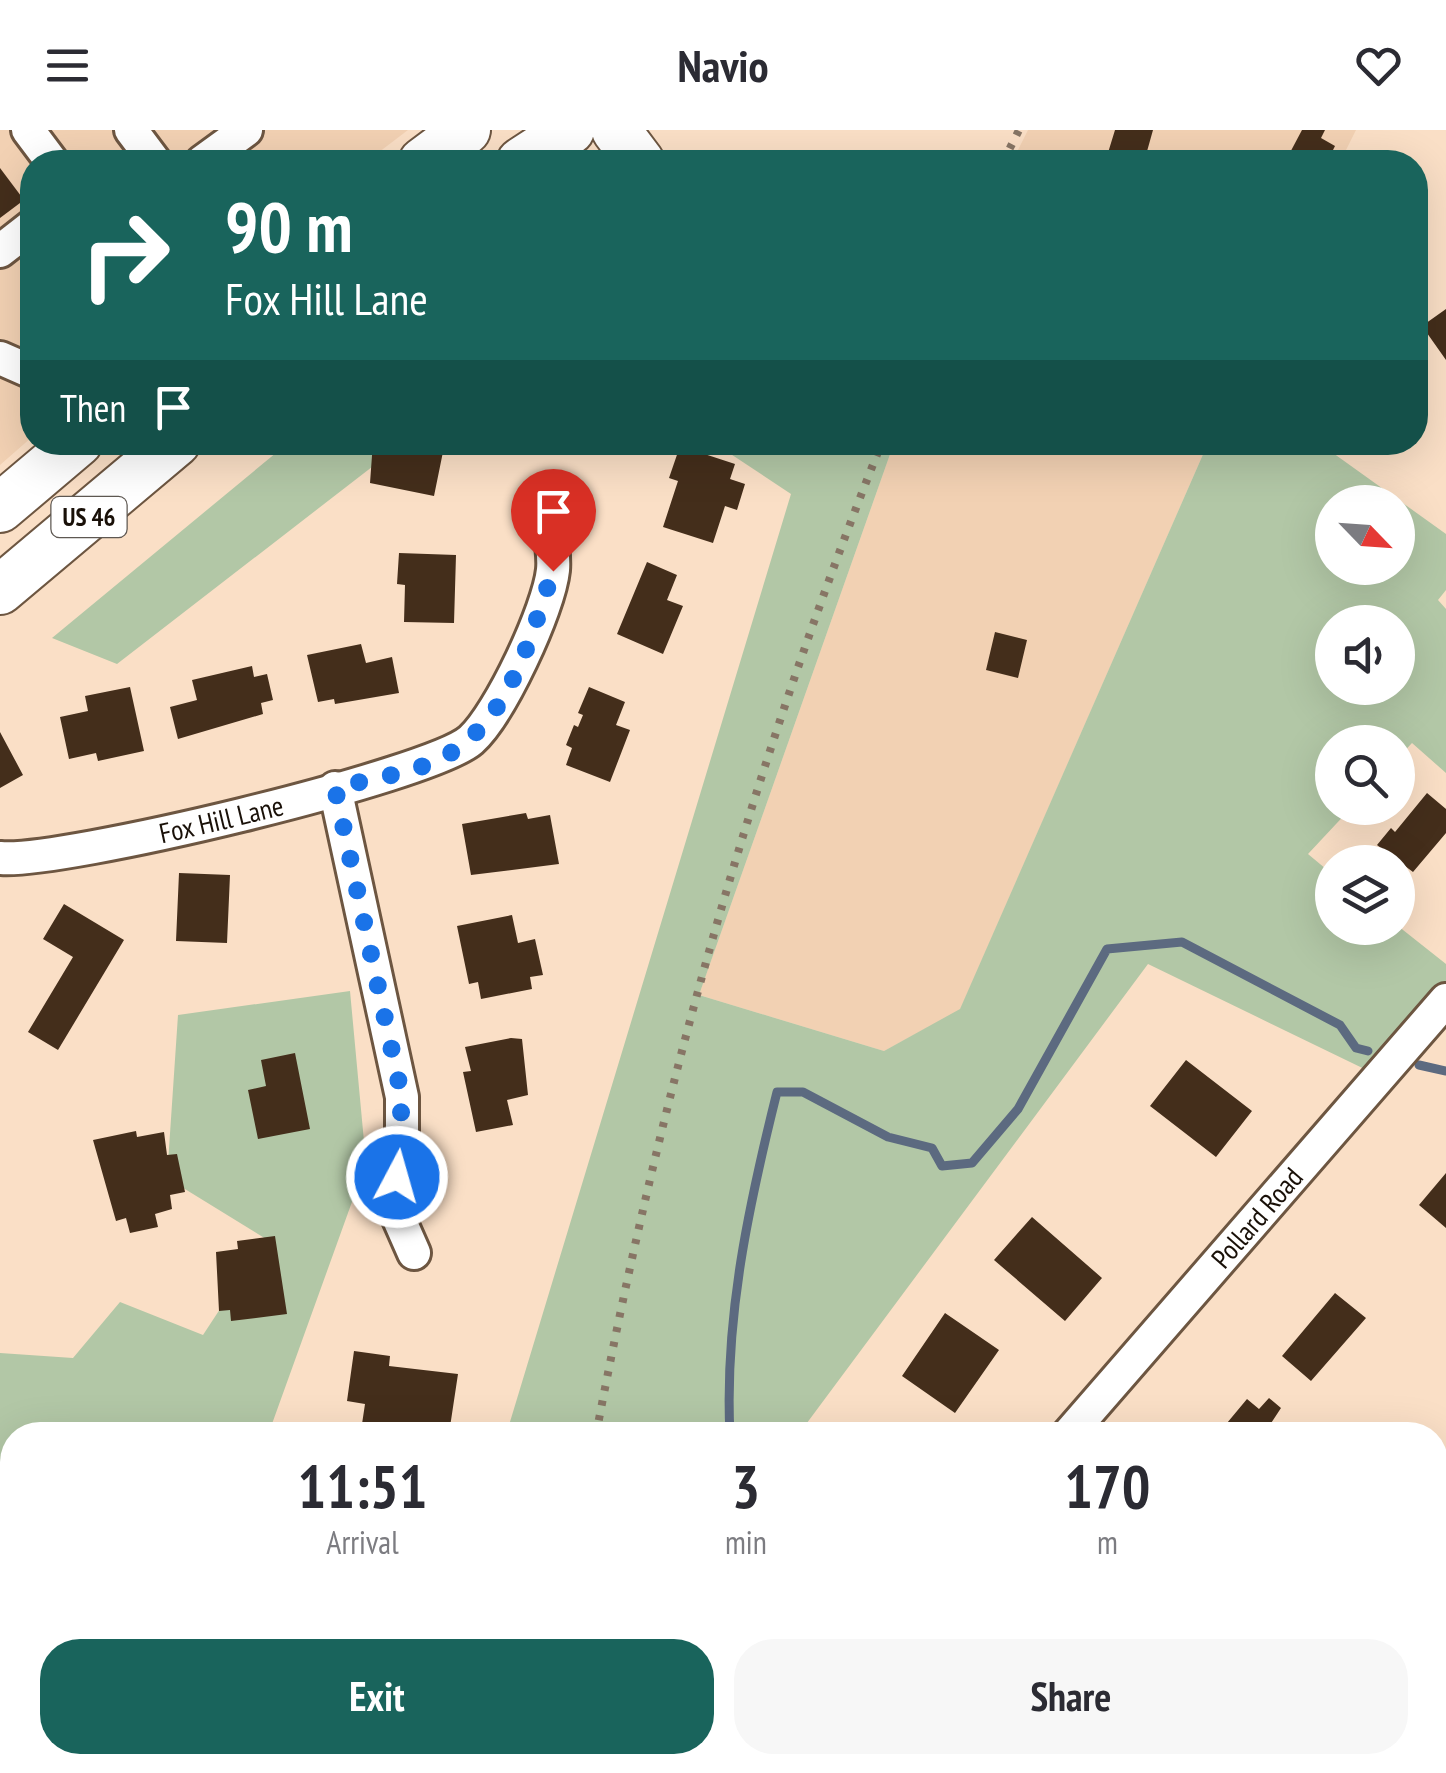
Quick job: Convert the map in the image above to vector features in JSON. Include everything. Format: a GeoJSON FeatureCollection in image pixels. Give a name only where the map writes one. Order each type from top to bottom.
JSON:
{"type":"FeatureCollection","features":[{"type":"Feature","properties":{"kind":"highway"},"geometry":{"type":"LineString","coordinates":[[439,150],[466,130]]}},
{"type":"Feature","properties":{"kind":"highway"},"geometry":{"type":"LineString","coordinates":[[539,150],[570,130]]}},
{"type":"Feature","properties":{"kind":"highway","name":"US 46"},"geometry":{"type":"LineString","coordinates":[[0,508],[63,455]]}},
{"type":"Feature","properties":{"kind":"highway","name":"US 46"},"geometry":{"type":"LineString","coordinates":[[0,590],[161,455]]}},
{"type":"Feature","properties":{"kind":"street"},"geometry":{"type":"LineString","coordinates":[[218,150],[246,130]]}},
{"type":"Feature","properties":{"kind":"street","name":"Fox Hill Lane"},"geometry":{"type":"LineString","coordinates":[[0,858],[48,854],[240,815],[437,760],[469,741],[496,712],[521,661],[553,571],[546,502]]}},
{"type":"Feature","properties":{"kind":"street"},"geometry":{"type":"LineString","coordinates":[[335,788],[402,1097],[402,1151],[392,1202],[414,1252]]}},
{"type":"Feature","properties":{"kind":"street","name":"Pollard Road"},"geometry":{"type":"LineString","coordinates":[[1079,1422],[1446,1000]]}},
{"type":"Feature","properties":{"kind":"shaded area"},"geometry":{"type":"Polygon","coordinates":[[[0,130],[408,130],[382,150],[20,150],[20,448],[0,465],[0,130]]]}},
{"type":"Feature","properties":{"kind":"shaded area"},"geometry":{"type":"Polygon","coordinates":[[[1028,130],[1356,130],[1346,150],[1018,150],[1028,130]]]}},
{"type":"Feature","properties":{"kind":"shaded area"},"geometry":{"type":"Polygon","coordinates":[[[890,455],[1203,455],[960,1010],[884,1051],[699,995],[890,455]]]}},
{"type":"Feature","properties":{"kind":"green space"},"geometry":{"type":"Polygon","coordinates":[[[273,455],[387,455],[117,664],[52,638],[273,455]]]}},
{"type":"Feature","properties":{"kind":"green space"},"geometry":{"type":"Polygon","coordinates":[[[732,455],[890,455],[699,995],[884,1051],[960,1009],[1203,455],[1336,455],[1378,485],[1315,485],[1315,585],[1415,585],[1415,512],[1446,534],[1446,590],[1438,600],[1446,609],[1446,773],[1415,746],[1415,725],[1315,725],[1315,825],[1335,825],[1308,854],[1315,860],[1315,945],[1415,945],[1415,939],[1446,964],[1446,999],[1381,1077],[1148,964],[808,1422],[510,1422],[791,494],[732,455]]]}},
{"type":"Feature","properties":{"kind":"green space"},"geometry":{"type":"Polygon","coordinates":[[[350,991],[366,1163],[273,1422],[0,1422],[0,1353],[73,1358],[120,1302],[203,1335],[266,1239],[167,1178],[178,1015],[350,991]]]}},
{"type":"Feature","properties":{"kind":"building"},"geometry":{"type":"Polygon","coordinates":[[[1115,130],[1153,130],[1147,150],[1109,150],[1115,130]]]}},
{"type":"Feature","properties":{"kind":"building"},"geometry":{"type":"Polygon","coordinates":[[[1302,130],[1325,130],[1321,138],[1335,146],[1333,150],[1291,150],[1302,130]]]}},
{"type":"Feature","properties":{"kind":"building"},"geometry":{"type":"Polygon","coordinates":[[[0,168],[20,195],[20,203],[0,218],[0,168]]]}},
{"type":"Feature","properties":{"kind":"building"},"geometry":{"type":"Polygon","coordinates":[[[1446,309],[1446,360],[1428,334],[1428,322],[1446,309]]]}},
{"type":"Feature","properties":{"kind":"building"},"geometry":{"type":"Polygon","coordinates":[[[372,455],[442,455],[434,496],[370,483],[372,455]]]}},
{"type":"Feature","properties":{"kind":"building"},"geometry":{"type":"Polygon","coordinates":[[[677,455],[708,455],[735,464],[730,479],[745,484],[737,510],[725,506],[713,543],[663,527],[678,481],[669,478],[677,455]]]}},
{"type":"Feature","properties":{"kind":"building"},"geometry":{"type":"Polygon","coordinates":[[[399,553],[456,555],[454,623],[404,622],[405,585],[397,584],[399,553]]]}},
{"type":"Feature","properties":{"kind":"building"},"geometry":{"type":"Polygon","coordinates":[[[647,562],[677,575],[667,600],[683,606],[663,654],[617,634],[647,562]]]}},
{"type":"Feature","properties":{"kind":"building"},"geometry":{"type":"Polygon","coordinates":[[[995,632],[1027,640],[1018,678],[986,670],[995,632]]]}},
{"type":"Feature","properties":{"kind":"building"},"geometry":{"type":"Polygon","coordinates":[[[361,644],[366,663],[392,657],[399,693],[335,704],[334,699],[318,702],[307,655],[361,644]]]}},
{"type":"Feature","properties":{"kind":"building"},"geometry":{"type":"Polygon","coordinates":[[[252,666],[254,677],[267,674],[273,700],[261,703],[263,714],[178,739],[170,707],[197,700],[192,680],[252,666]]]}},
{"type":"Feature","properties":{"kind":"building"},"geometry":{"type":"Polygon","coordinates":[[[130,687],[144,751],[98,761],[96,753],[69,759],[60,717],[88,711],[85,696],[130,687]]]}},
{"type":"Feature","properties":{"kind":"building"},"geometry":{"type":"Polygon","coordinates":[[[589,687],[625,702],[616,725],[630,730],[610,782],[566,765],[572,748],[566,745],[583,715],[578,713],[589,687]]]}},
{"type":"Feature","properties":{"kind":"building"},"geometry":{"type":"Polygon","coordinates":[[[0,732],[23,775],[0,788],[0,732]]]}},
{"type":"Feature","properties":{"kind":"building"},"geometry":{"type":"Polygon","coordinates":[[[1427,793],[1446,809],[1446,833],[1415,870],[1415,845],[1377,845],[1391,828],[1395,832],[1401,825],[1415,825],[1415,808],[1427,793]]]}},
{"type":"Feature","properties":{"kind":"building"},"geometry":{"type":"Polygon","coordinates":[[[526,813],[528,819],[550,815],[559,864],[471,875],[462,824],[526,813]]]}},
{"type":"Feature","properties":{"kind":"building"},"geometry":{"type":"Polygon","coordinates":[[[179,873],[230,875],[227,943],[176,941],[179,873]]]}},
{"type":"Feature","properties":{"kind":"building"},"geometry":{"type":"Polygon","coordinates":[[[64,904],[124,940],[58,1050],[28,1032],[73,957],[43,939],[64,904]]]}},
{"type":"Feature","properties":{"kind":"building"},"geometry":{"type":"Polygon","coordinates":[[[512,915],[518,943],[535,939],[543,975],[530,977],[532,989],[481,999],[478,982],[469,984],[457,926],[512,915]]]}},
{"type":"Feature","properties":{"kind":"building"},"geometry":{"type":"Polygon","coordinates":[[[522,1039],[528,1095],[507,1100],[513,1125],[476,1132],[463,1072],[471,1071],[465,1047],[522,1039]]]}},
{"type":"Feature","properties":{"kind":"building"},"geometry":{"type":"Polygon","coordinates":[[[295,1053],[310,1129],[258,1139],[248,1090],[266,1086],[261,1060],[295,1053]]]}},
{"type":"Feature","properties":{"kind":"building"},"geometry":{"type":"Polygon","coordinates":[[[1186,1060],[1252,1111],[1216,1157],[1150,1106],[1186,1060]]]}},
{"type":"Feature","properties":{"kind":"building"},"geometry":{"type":"Polygon","coordinates":[[[136,1131],[137,1137],[164,1132],[167,1155],[177,1154],[185,1192],[170,1195],[172,1209],[155,1214],[158,1227],[130,1233],[126,1218],[116,1221],[93,1140],[136,1131]]]}},
{"type":"Feature","properties":{"kind":"building"},"geometry":{"type":"Polygon","coordinates":[[[1446,1173],[1446,1228],[1419,1205],[1446,1173]]]}},
{"type":"Feature","properties":{"kind":"building"},"geometry":{"type":"Polygon","coordinates":[[[1032,1217],[1102,1278],[1065,1321],[994,1260],[1032,1217]]]}},
{"type":"Feature","properties":{"kind":"building"},"geometry":{"type":"Polygon","coordinates":[[[275,1236],[287,1314],[231,1321],[230,1310],[219,1311],[216,1252],[238,1249],[237,1241],[275,1236]]]}},
{"type":"Feature","properties":{"kind":"building"},"geometry":{"type":"Polygon","coordinates":[[[1335,1293],[1366,1318],[1311,1381],[1282,1356],[1335,1293]]]}},
{"type":"Feature","properties":{"kind":"building"},"geometry":{"type":"Polygon","coordinates":[[[945,1313],[999,1350],[955,1413],[902,1376],[945,1313]]]}},
{"type":"Feature","properties":{"kind":"building"},"geometry":{"type":"Polygon","coordinates":[[[354,1351],[390,1356],[389,1366],[458,1374],[451,1422],[362,1422],[365,1404],[347,1401],[354,1351]]]}},
{"type":"Feature","properties":{"kind":"building"},"geometry":{"type":"Polygon","coordinates":[[[1269,1398],[1281,1408],[1272,1422],[1228,1422],[1247,1399],[1259,1409],[1269,1398]]]}},
{"type":"Feature","properties":{"kind":"waterway"},"geometry":{"type":"LineString","coordinates":[[730,1422],[731,1348],[741,1262],[777,1092],[803,1092],[888,1137],[932,1148],[942,1166],[972,1163],[1018,1109],[1107,949],[1182,942],[1340,1025],[1356,1048],[1368,1051]]}},
{"type":"Feature","properties":{"kind":"waterway"},"geometry":{"type":"LineString","coordinates":[[1419,1065],[1446,1071]]}},
{"type":"Feature","properties":{"kind":"railway"},"geometry":{"type":"LineString","coordinates":[[1009,150],[1019,130]]}},
{"type":"Feature","properties":{"kind":"railway"},"geometry":{"type":"LineString","coordinates":[[599,1422],[650,1182],[715,932],[792,685],[877,455]]}},
{"type":"Feature","properties":{"kind":"route"},"geometry":{"type":"LineString","coordinates":[[397,1177],[402,1151],[402,1097],[335,788],[437,760],[469,741],[496,712],[521,661],[553,571]]}}]}
